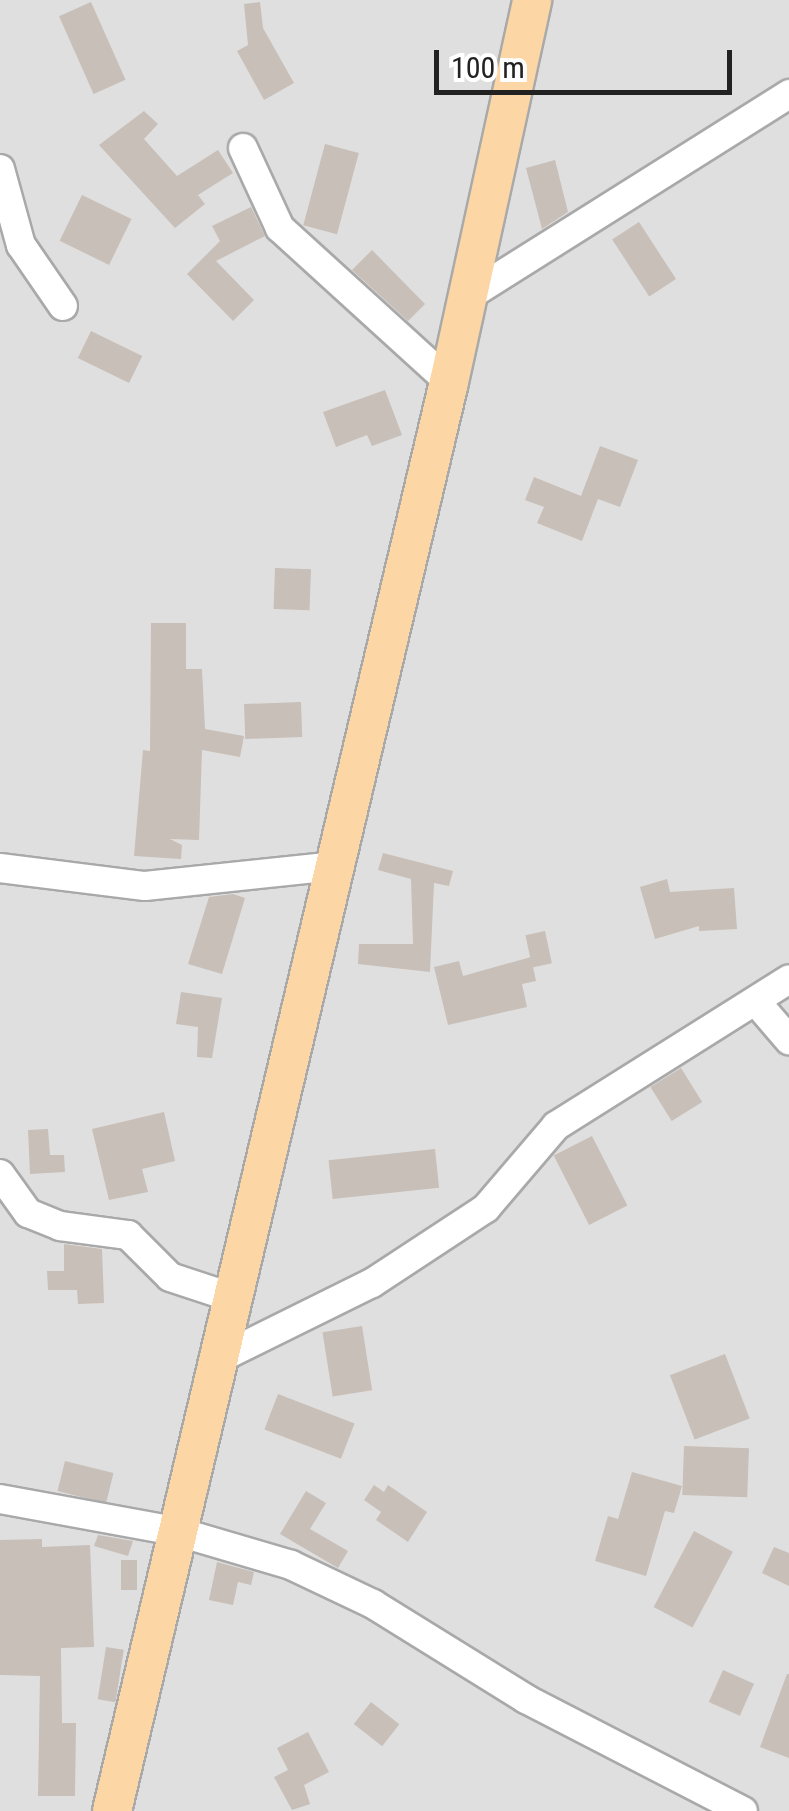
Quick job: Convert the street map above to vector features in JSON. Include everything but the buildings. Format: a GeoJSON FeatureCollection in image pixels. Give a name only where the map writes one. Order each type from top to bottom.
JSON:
{"type":"FeatureCollection","features":[{"type":"Feature","properties":{"kind":"main road"},"geometry":{"type":"LineString","coordinates":[[112,1811],[448,382],[532,0]]}},
{"type":"Feature","properties":{"kind":"street"},"geometry":{"type":"LineString","coordinates":[[467,297],[789,94]]}},
{"type":"Feature","properties":{"kind":"street"},"geometry":{"type":"LineString","coordinates":[[242,148],[280,228],[448,382]]}},
{"type":"Feature","properties":{"kind":"street"},"geometry":{"type":"LineString","coordinates":[[0,169],[20,245],[63,306]]}},
{"type":"Feature","properties":{"kind":"street"},"geometry":{"type":"LineString","coordinates":[[0,868],[146,886],[334,866]]}},
{"type":"Feature","properties":{"kind":"street"},"geometry":{"type":"LineString","coordinates":[[220,1358],[372,1283],[486,1208],[556,1126],[758,1004],[789,980]]}},
{"type":"Feature","properties":{"kind":"street"},"geometry":{"type":"LineString","coordinates":[[758,1004],[789,1040]]}},
{"type":"Feature","properties":{"kind":"street"},"geometry":{"type":"LineString","coordinates":[[0,1174],[28,1212],[60,1226],[128,1234],[170,1277],[234,1298]]}},
{"type":"Feature","properties":{"kind":"street"},"geometry":{"type":"LineString","coordinates":[[0,1499],[179,1532],[291,1565],[374,1604],[526,1699],[743,1811]]}},
{"type":"Feature","properties":{"kind":"shaded area"},"geometry":{"type":"Polygon","coordinates":[[[0,0],[789,0],[789,1811],[0,1811],[0,0]]]}}]}
